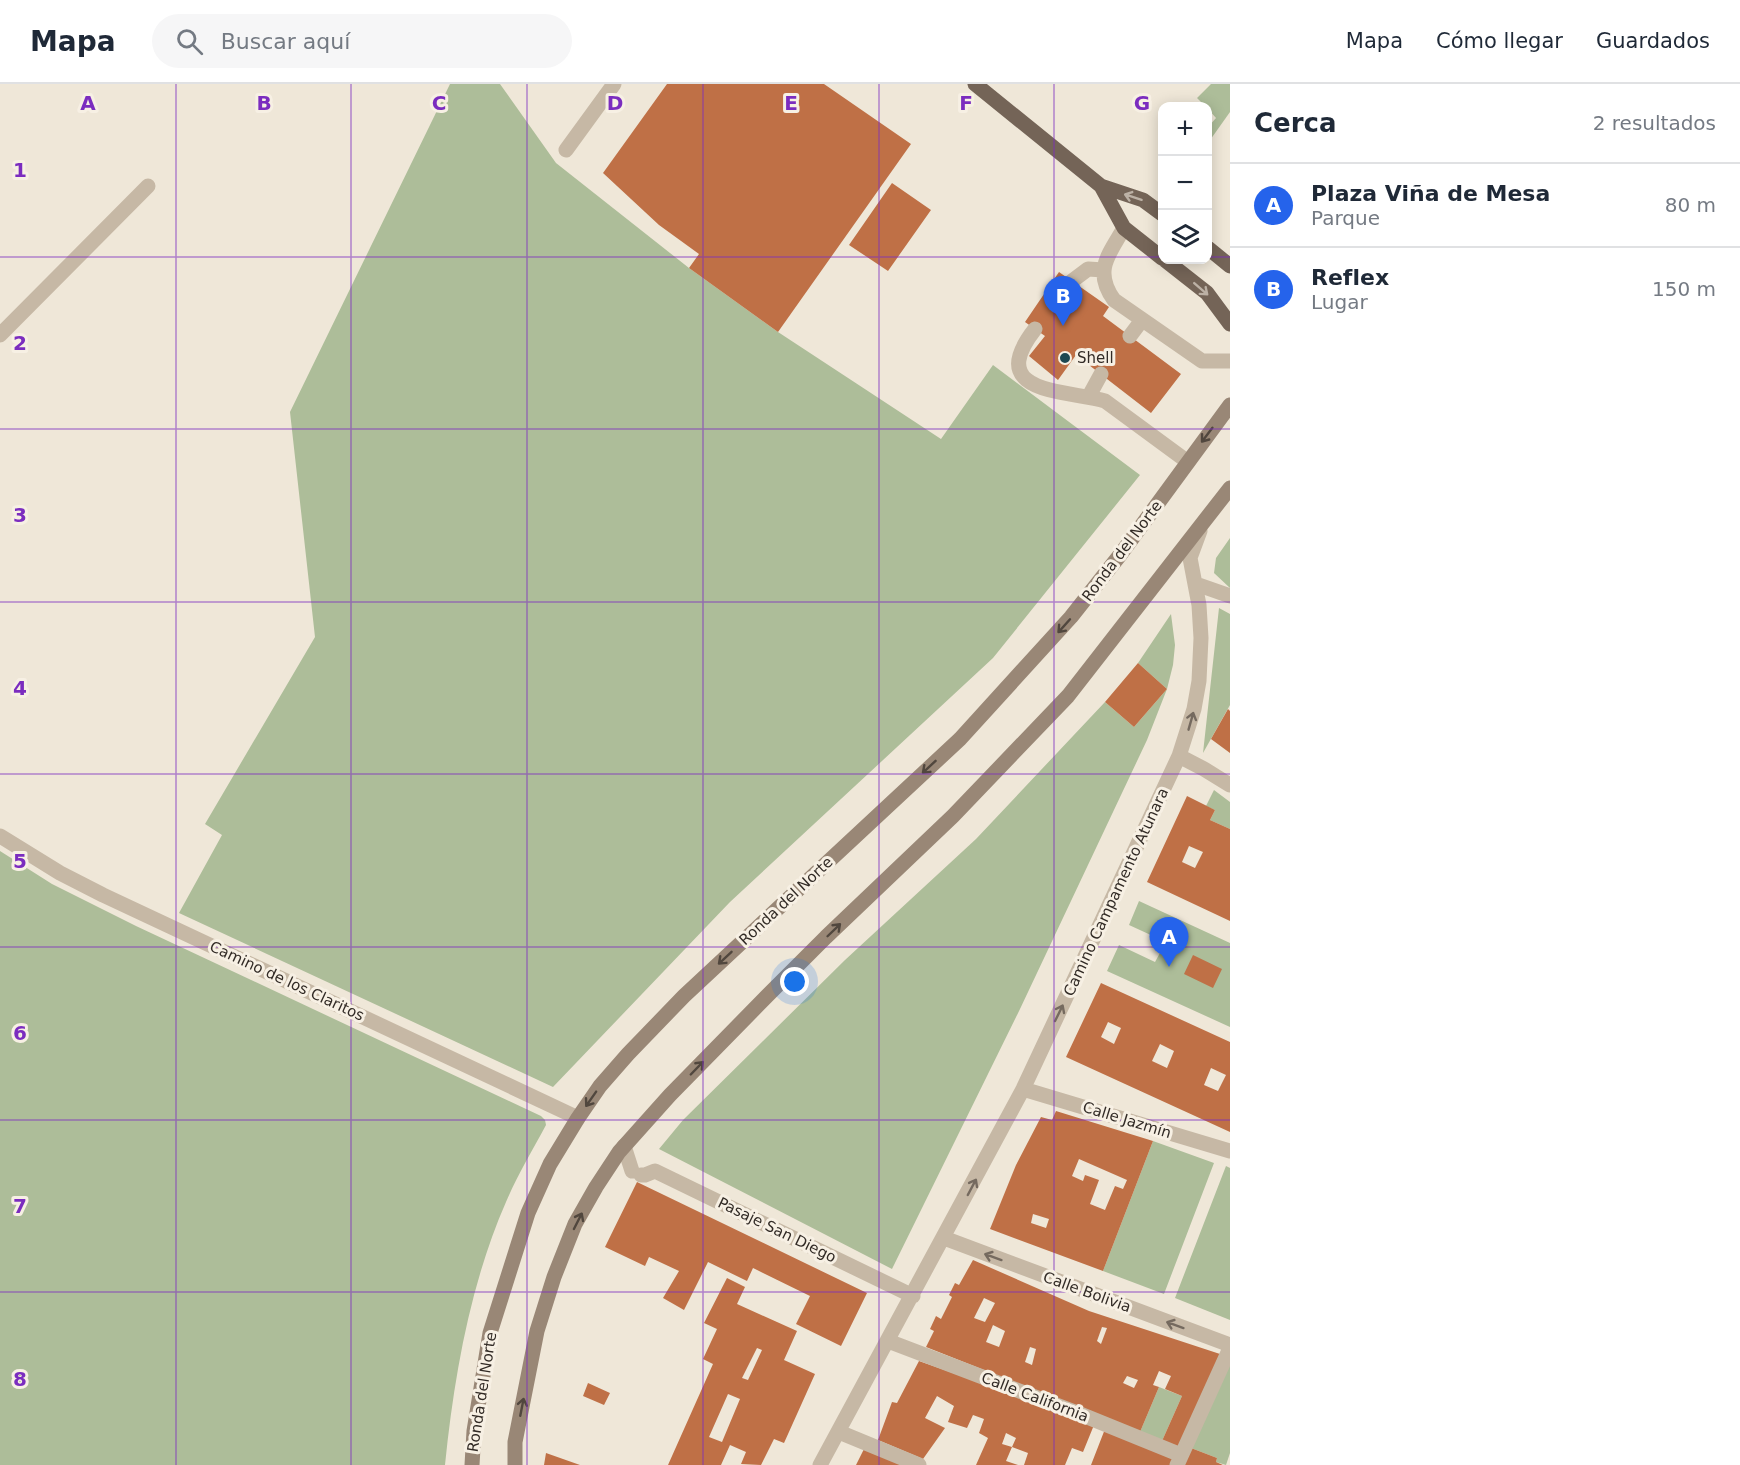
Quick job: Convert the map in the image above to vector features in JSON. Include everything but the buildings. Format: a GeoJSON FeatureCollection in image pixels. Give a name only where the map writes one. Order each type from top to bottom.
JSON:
{"type":"FeatureCollection","features":[{"type":"Feature","properties":{"kind":"main road"},"geometry":{"type":"LineString","coordinates":[[975,84],[1101,186],[1143,200],[1158,211]]}},
{"type":"Feature","properties":{"kind":"main road"},"geometry":{"type":"LineString","coordinates":[[1101,186],[1124,228],[1158,254]]}},
{"type":"Feature","properties":{"kind":"main road"},"geometry":{"type":"LineString","coordinates":[[1212,251],[1230,266]]}},
{"type":"Feature","properties":{"kind":"main road"},"geometry":{"type":"LineString","coordinates":[[1170,264],[1207,293],[1230,324]]}},
{"type":"Feature","properties":{"kind":"main road","name":"Ronda del Norte"},"geometry":{"type":"LineString","coordinates":[[472,1465],[474,1431],[490,1333],[528,1214],[550,1164],[600,1086],[684,996],[960,739],[1071,618],[1230,405]]}},
{"type":"Feature","properties":{"kind":"main road"},"geometry":{"type":"LineString","coordinates":[[515,1465],[515,1442],[537,1331],[554,1277],[575,1224],[596,1187],[624,1146],[670,1095],[826,937],[953,816],[1068,696],[1230,488]]}},
{"type":"Feature","properties":{"kind":"street"},"geometry":{"type":"LineString","coordinates":[[566,150],[614,84]]}},
{"type":"Feature","properties":{"kind":"street"},"geometry":{"type":"LineString","coordinates":[[0,333],[148,186]]}},
{"type":"Feature","properties":{"kind":"street"},"geometry":{"type":"LineString","coordinates":[[1124,228],[1107,256],[1104,270],[1103,279],[1114,300],[1202,361],[1230,361]]}},
{"type":"Feature","properties":{"kind":"street"},"geometry":{"type":"LineString","coordinates":[[1072,281],[1088,269],[1104,270]]}},
{"type":"Feature","properties":{"kind":"street"},"geometry":{"type":"LineString","coordinates":[[1130,336],[1142,320]]}},
{"type":"Feature","properties":{"kind":"street"},"geometry":{"type":"LineString","coordinates":[[1035,329],[1022,346],[1020,354],[1019,363],[1026,379],[1033,385],[1071,396],[1089,396],[1105,401],[1188,462]]}},
{"type":"Feature","properties":{"kind":"street"},"geometry":{"type":"LineString","coordinates":[[1089,396],[1101,374]]}},
{"type":"Feature","properties":{"kind":"street","name":"Camino Campamento Atunara"},"geometry":{"type":"LineString","coordinates":[[913,1296],[1023,1089],[1179,756],[1194,709],[1199,681],[1201,638],[1197,584],[1190,558],[1202,524]]}},
{"type":"Feature","properties":{"kind":"street"},"geometry":{"type":"LineString","coordinates":[[1197,584],[1230,596]]}},
{"type":"Feature","properties":{"kind":"street"},"geometry":{"type":"LineString","coordinates":[[1179,756],[1230,785]]}},
{"type":"Feature","properties":{"kind":"street","name":"Camino de los Claritos"},"geometry":{"type":"LineString","coordinates":[[0,836],[94,891],[578,1118]]}},
{"type":"Feature","properties":{"kind":"street","name":"Calle Jazmín"},"geometry":{"type":"LineString","coordinates":[[1023,1089],[1230,1151]]}},
{"type":"Feature","properties":{"kind":"street","name":"Pasaje San Diego"},"geometry":{"type":"LineString","coordinates":[[624,1146],[643,1172],[913,1296]]}},
{"type":"Feature","properties":{"kind":"street","name":"Calle Bolivia"},"geometry":{"type":"LineString","coordinates":[[944,1239],[1230,1347]]}},
{"type":"Feature","properties":{"kind":"street"},"geometry":{"type":"LineString","coordinates":[[820,1465],[913,1296]]}},
{"type":"Feature","properties":{"kind":"street","name":"Calle California"},"geometry":{"type":"LineString","coordinates":[[888,1341],[1080,1414],[1179,1460]]}},
{"type":"Feature","properties":{"kind":"street"},"geometry":{"type":"LineString","coordinates":[[1179,1460],[1230,1347]]}},
{"type":"Feature","properties":{"kind":"street"},"geometry":{"type":"LineString","coordinates":[[839,1432],[919,1465]]}},
{"type":"Feature","properties":{"kind":"green space"},"geometry":{"type":"Polygon","coordinates":[[[450,84],[500,84],[556,163],[689,268],[778,332],[941,439],[993,365],[1140,475],[993,658],[730,902],[553,1087],[179,913],[222,835],[205,824],[315,637],[290,412],[450,84]]]}},
{"type":"Feature","properties":{"kind":"green space"},"geometry":{"type":"Polygon","coordinates":[[[1211,84],[1230,84],[1230,112],[1212,137],[1212,122],[1216,118],[1212,114],[1212,102],[1201,102],[1197,98],[1211,84]]]}},
{"type":"Feature","properties":{"kind":"green space"},"geometry":{"type":"Polygon","coordinates":[[[1230,538],[1230,588],[1214,573],[1216,558],[1230,538]]]}},
{"type":"Feature","properties":{"kind":"green space"},"geometry":{"type":"Polygon","coordinates":[[[1219,608],[1230,614],[1230,705],[1203,753],[1219,608]]]}},
{"type":"Feature","properties":{"kind":"green space"},"geometry":{"type":"Polygon","coordinates":[[[1171,614],[1175,645],[1167,689],[1138,663],[1171,614]]]}},
{"type":"Feature","properties":{"kind":"green space"},"geometry":{"type":"Polygon","coordinates":[[[1167,689],[1147,740],[1020,1009],[892,1269],[659,1149],[683,1120],[845,960],[976,839],[1105,702],[1134,727],[1167,689]]]}},
{"type":"Feature","properties":{"kind":"green space"},"geometry":{"type":"Polygon","coordinates":[[[1214,790],[1230,802],[1230,829],[1210,820],[1215,810],[1206,806],[1214,790]]]}},
{"type":"Feature","properties":{"kind":"green space"},"geometry":{"type":"Polygon","coordinates":[[[0,851],[52,884],[136,926],[541,1116],[545,1120],[546,1125],[520,1173],[493,1233],[473,1298],[453,1398],[445,1465],[0,1465],[0,851]]]}},
{"type":"Feature","properties":{"kind":"green space"},"geometry":{"type":"Polygon","coordinates":[[[1139,901],[1230,943],[1230,1027],[1107,971],[1119,945],[1155,962],[1166,942],[1129,925],[1139,901]]]}},
{"type":"Feature","properties":{"kind":"green space"},"geometry":{"type":"Polygon","coordinates":[[[1153,1141],[1214,1163],[1164,1294],[1103,1271],[1153,1141]]]}},
{"type":"Feature","properties":{"kind":"green space"},"geometry":{"type":"Polygon","coordinates":[[[1226,1166],[1230,1168],[1230,1320],[1175,1298],[1226,1166]]]}},
{"type":"Feature","properties":{"kind":"green space"},"geometry":{"type":"Polygon","coordinates":[[[1230,1364],[1230,1453],[1226,1465],[1216,1462],[1217,1458],[1191,1448],[1230,1364]]]}},
{"type":"Feature","properties":{"kind":"green space"},"geometry":{"type":"Polygon","coordinates":[[[1159,1387],[1182,1396],[1162,1441],[1140,1432],[1159,1387]]]}},
{"type":"Feature","properties":{"kind":"place","name":"Reflex"},"geometry":{"type":"Point","coordinates":[1063,326]}},
{"type":"Feature","properties":{"kind":"place","name":"Shell"},"geometry":{"type":"Point","coordinates":[1065,358]}},
{"type":"Feature","properties":{"kind":"place","name":"Plaza Viña de Mesa"},"geometry":{"type":"Point","coordinates":[1169,967]}}]}
